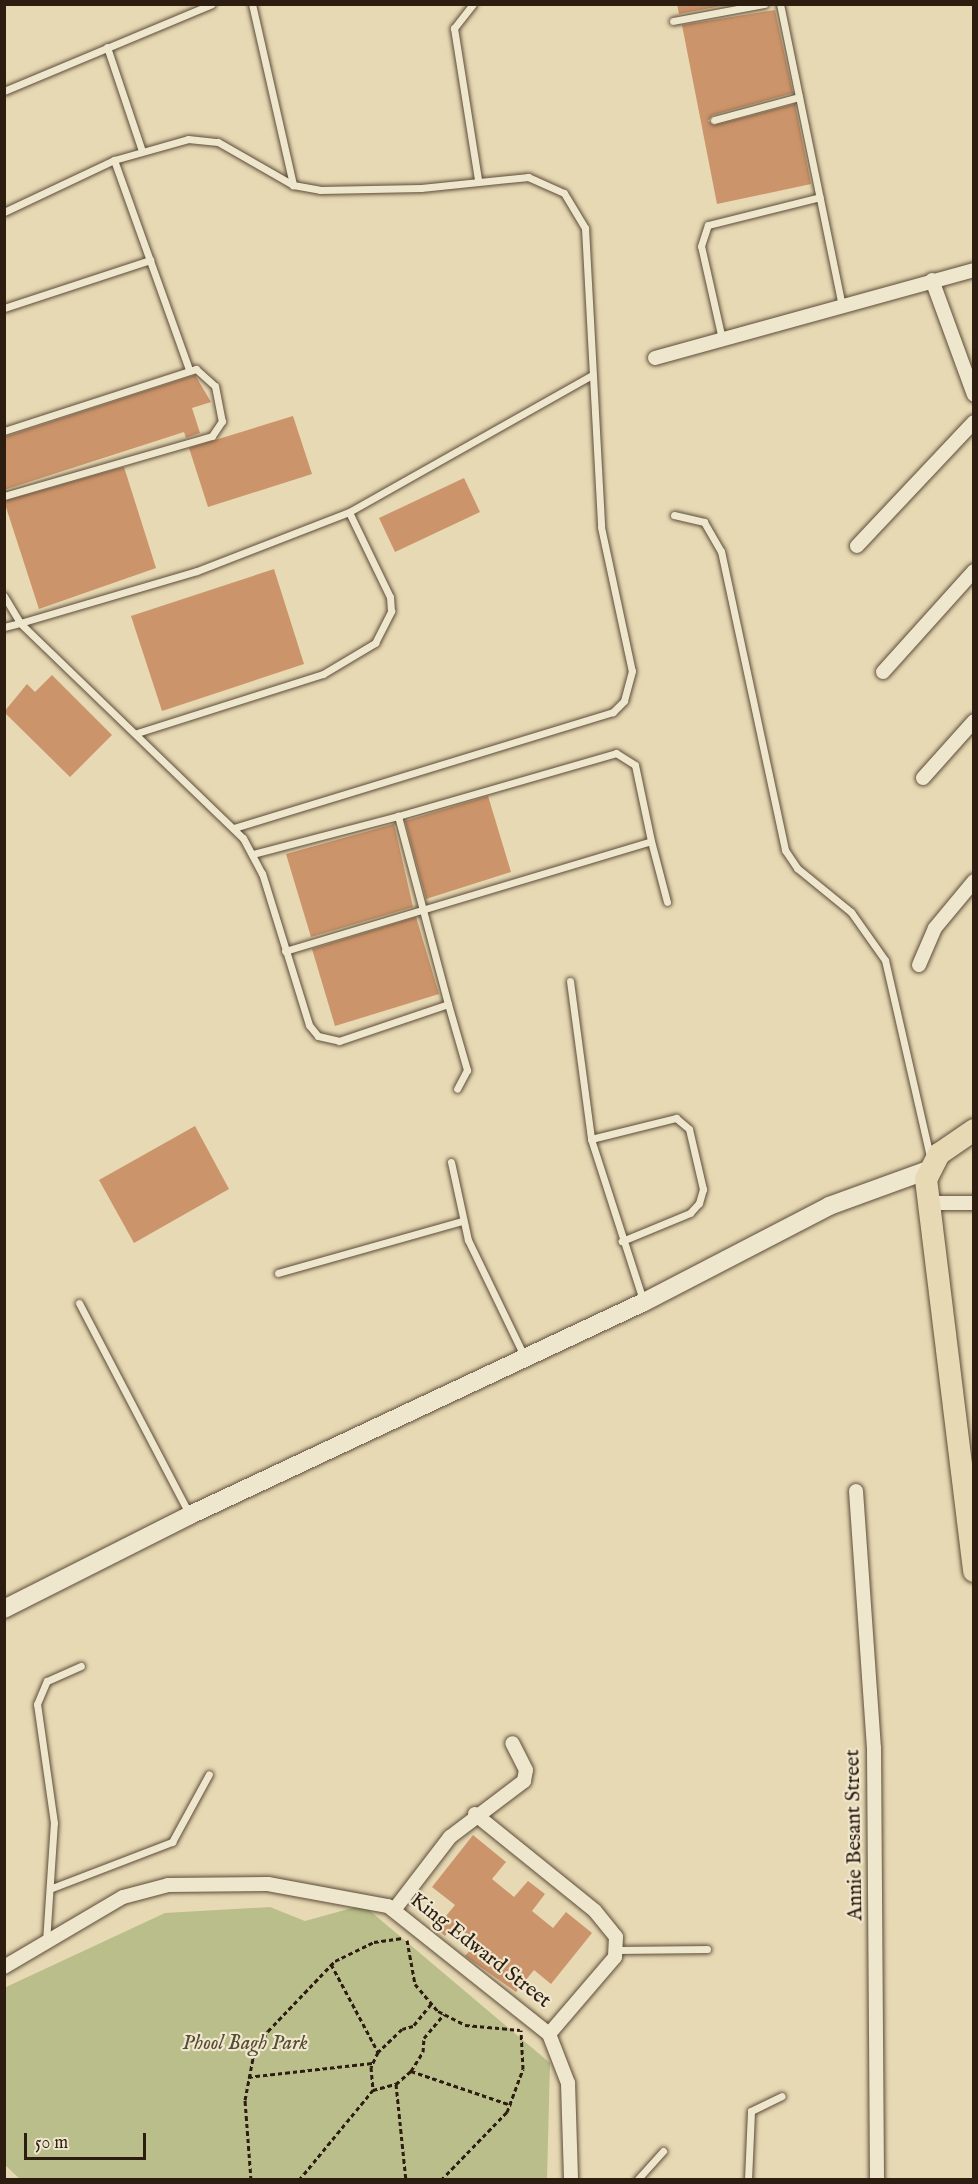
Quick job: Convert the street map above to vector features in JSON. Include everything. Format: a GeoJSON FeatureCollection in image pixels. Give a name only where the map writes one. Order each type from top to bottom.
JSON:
{"type":"FeatureCollection","features":[{"type":"Feature","properties":{"kind":"main road"},"geometry":{"type":"LineString","coordinates":[[974,1130],[929,1166],[928,1203],[969,1504],[974,1571]]}},
{"type":"Feature","properties":{"kind":"street"},"geometry":{"type":"LineString","coordinates":[[654,358],[974,270]]}},
{"type":"Feature","properties":{"kind":"street"},"geometry":{"type":"LineString","coordinates":[[932,280],[974,395]]}},
{"type":"Feature","properties":{"kind":"street"},"geometry":{"type":"LineString","coordinates":[[857,546],[974,422]]}},
{"type":"Feature","properties":{"kind":"street"},"geometry":{"type":"LineString","coordinates":[[883,672],[974,571]]}},
{"type":"Feature","properties":{"kind":"street"},"geometry":{"type":"LineString","coordinates":[[923,778],[974,721]]}},
{"type":"Feature","properties":{"kind":"street"},"geometry":{"type":"LineString","coordinates":[[919,965],[935,928],[974,880]]}},
{"type":"Feature","properties":{"kind":"street"},"geometry":{"type":"LineString","coordinates":[[4,1609],[190,1515],[644,1302],[830,1206],[929,1166]]}},
{"type":"Feature","properties":{"kind":"street"},"geometry":{"type":"LineString","coordinates":[[928,1203],[974,1203]]}},
{"type":"Feature","properties":{"kind":"street","name":"Annie Besant Street"},"geometry":{"type":"LineString","coordinates":[[856,1491],[874,1748],[877,2180]]}},
{"type":"Feature","properties":{"kind":"street"},"geometry":{"type":"LineString","coordinates":[[394,1910],[450,1837],[475,1814],[524,1781],[526,1770],[512,1743]]}},
{"type":"Feature","properties":{"kind":"street"},"geometry":{"type":"LineString","coordinates":[[475,1814],[595,1911],[611,1927],[618,1950],[544,2030]]}},
{"type":"Feature","properties":{"kind":"street","name":"King Edward Street"},"geometry":{"type":"LineString","coordinates":[[4,1967],[45,1948],[123,1897],[168,1886],[213,1881],[295,1887],[394,1910],[411,1920],[544,2030],[568,2083],[571,2180]]}},
{"type":"Feature","properties":{"kind":"lane"},"geometry":{"type":"LineString","coordinates":[[4,91],[212,4]]}},
{"type":"Feature","properties":{"kind":"lane"},"geometry":{"type":"LineString","coordinates":[[252,4],[293,184]]}},
{"type":"Feature","properties":{"kind":"lane"},"geometry":{"type":"LineString","coordinates":[[473,4],[454,28],[478,180]]}},
{"type":"Feature","properties":{"kind":"lane"},"geometry":{"type":"LineString","coordinates":[[673,21],[764,4]]}},
{"type":"Feature","properties":{"kind":"lane"},"geometry":{"type":"LineString","coordinates":[[780,4],[842,305]]}},
{"type":"Feature","properties":{"kind":"lane"},"geometry":{"type":"LineString","coordinates":[[106,47],[142,152]]}},
{"type":"Feature","properties":{"kind":"lane"},"geometry":{"type":"LineString","coordinates":[[714,120],[799,97]]}},
{"type":"Feature","properties":{"kind":"lane"},"geometry":{"type":"LineString","coordinates":[[4,212],[114,160],[188,139],[218,142],[293,184],[365,190],[528,177],[548,182],[575,204],[588,257],[590,376],[601,527],[632,671],[624,701],[613,712],[234,828]]}},
{"type":"Feature","properties":{"kind":"lane"},"geometry":{"type":"LineString","coordinates":[[114,160],[189,370]]}},
{"type":"Feature","properties":{"kind":"lane"},"geometry":{"type":"LineString","coordinates":[[722,339],[701,246],[708,225],[820,198]]}},
{"type":"Feature","properties":{"kind":"lane"},"geometry":{"type":"LineString","coordinates":[[4,308],[150,260]]}},
{"type":"Feature","properties":{"kind":"lane"},"geometry":{"type":"LineString","coordinates":[[4,431],[189,370],[205,373],[215,386],[222,422],[212,436],[4,496]]}},
{"type":"Feature","properties":{"kind":"lane"},"geometry":{"type":"LineString","coordinates":[[4,627],[147,588],[349,512],[590,376]]}},
{"type":"Feature","properties":{"kind":"lane"},"geometry":{"type":"LineString","coordinates":[[137,733],[323,674],[375,643],[391,611],[390,597],[349,512]]}},
{"type":"Feature","properties":{"kind":"lane"},"geometry":{"type":"LineString","coordinates":[[674,515],[704,522],[721,551],[785,850],[797,868],[851,912],[885,960],[929,1166]]}},
{"type":"Feature","properties":{"kind":"lane"},"geometry":{"type":"LineString","coordinates":[[4,596],[20,623],[234,828],[253,854],[309,1024],[325,1040],[339,1041],[448,1004]]}},
{"type":"Feature","properties":{"kind":"lane"},"geometry":{"type":"LineString","coordinates":[[253,854],[398,816],[616,753],[635,765],[667,902]]}},
{"type":"Feature","properties":{"kind":"lane"},"geometry":{"type":"LineString","coordinates":[[398,816],[467,1070],[457,1089]]}},
{"type":"Feature","properties":{"kind":"lane"},"geometry":{"type":"LineString","coordinates":[[285,951],[425,912],[651,841]]}},
{"type":"Feature","properties":{"kind":"lane"},"geometry":{"type":"LineString","coordinates":[[570,981],[591,1139],[622,1241],[644,1302]]}},
{"type":"Feature","properties":{"kind":"lane"},"geometry":{"type":"LineString","coordinates":[[591,1139],[676,1118],[689,1129],[703,1189],[699,1203],[690,1213],[622,1241]]}},
{"type":"Feature","properties":{"kind":"lane"},"geometry":{"type":"LineString","coordinates":[[451,1162],[462,1221],[525,1358]]}},
{"type":"Feature","properties":{"kind":"lane"},"geometry":{"type":"LineString","coordinates":[[278,1273],[462,1221]]}},
{"type":"Feature","properties":{"kind":"lane"},"geometry":{"type":"LineString","coordinates":[[80,1303],[190,1515]]}},
{"type":"Feature","properties":{"kind":"lane"},"geometry":{"type":"LineString","coordinates":[[45,1948],[52,1888],[54,1823],[37,1704],[47,1682],[81,1666]]}},
{"type":"Feature","properties":{"kind":"lane"},"geometry":{"type":"LineString","coordinates":[[52,1888],[172,1842],[209,1774]]}},
{"type":"Feature","properties":{"kind":"lane"},"geometry":{"type":"LineString","coordinates":[[618,1950],[707,1948]]}},
{"type":"Feature","properties":{"kind":"lane"},"geometry":{"type":"LineString","coordinates":[[748,2180],[751,2111],[782,2096]]}},
{"type":"Feature","properties":{"kind":"lane"},"geometry":{"type":"LineString","coordinates":[[637,2180],[663,2151]]}},
{"type":"Feature","properties":{"kind":"path"},"geometry":{"type":"LineString","coordinates":[[411,1920],[407,1938],[407,1965],[431,2004],[444,2014],[480,2029],[544,2030]]}},
{"type":"Feature","properties":{"kind":"path"},"geometry":{"type":"LineString","coordinates":[[251,2180],[244,2143],[248,2076],[268,2031],[331,1964],[374,1942],[407,1938]]}},
{"type":"Feature","properties":{"kind":"path"},"geometry":{"type":"LineString","coordinates":[[331,1964],[378,2052]]}},
{"type":"Feature","properties":{"kind":"path"},"geometry":{"type":"LineString","coordinates":[[374,2090],[373,2063],[378,2052],[402,2029],[413,2026],[431,2004]]}},
{"type":"Feature","properties":{"kind":"path"},"geometry":{"type":"LineString","coordinates":[[299,2180],[374,2090],[396,2084],[411,2071],[423,2052],[424,2038],[444,2014]]}},
{"type":"Feature","properties":{"kind":"path"},"geometry":{"type":"LineString","coordinates":[[441,2180],[511,2105],[523,2069],[520,2030]]}},
{"type":"Feature","properties":{"kind":"path"},"geometry":{"type":"LineString","coordinates":[[248,2076],[373,2063]]}},
{"type":"Feature","properties":{"kind":"path"},"geometry":{"type":"LineString","coordinates":[[411,2071],[511,2105]]}},
{"type":"Feature","properties":{"kind":"path"},"geometry":{"type":"LineString","coordinates":[[396,2084],[406,2180]]}},
{"type":"Feature","properties":{"kind":"green space","name":"Phool Bagh Park"},"geometry":{"type":"Polygon","coordinates":[[[363,1905],[550,2063],[547,2179],[20,2179],[5,2165],[4,1988],[165,1913],[270,1907],[305,1921],[363,1905]]]}},
{"type":"Feature","properties":{"kind":"building"},"geometry":{"type":"Polygon","coordinates":[[[677,4],[731,4],[679,14],[677,4]]]}},
{"type":"Feature","properties":{"kind":"building"},"geometry":{"type":"Polygon","coordinates":[[[775,10],[793,93],[713,115],[708,121],[715,125],[795,104],[811,184],[717,204],[682,25],[775,10]]]}},
{"type":"Feature","properties":{"kind":"building"},"geometry":{"type":"Polygon","coordinates":[[[195,375],[211,402],[192,408],[200,433],[186,438],[184,432],[4,490],[4,437],[195,375]]]}},
{"type":"Feature","properties":{"kind":"building"},"geometry":{"type":"Polygon","coordinates":[[[293,416],[312,474],[208,507],[189,448],[293,416]]]}},
{"type":"Feature","properties":{"kind":"building"},"geometry":{"type":"Polygon","coordinates":[[[124,467],[156,568],[39,609],[4,501],[124,467]]]}},
{"type":"Feature","properties":{"kind":"building"},"geometry":{"type":"Polygon","coordinates":[[[464,478],[480,512],[395,552],[379,518],[464,478]]]}},
{"type":"Feature","properties":{"kind":"building"},"geometry":{"type":"Polygon","coordinates":[[[274,569],[304,664],[162,711],[131,616],[274,569]]]}},
{"type":"Feature","properties":{"kind":"building"},"geometry":{"type":"Polygon","coordinates":[[[52,675],[112,735],[70,777],[4,712],[27,684],[35,692],[52,675]]]}},
{"type":"Feature","properties":{"kind":"building"},"geometry":{"type":"Polygon","coordinates":[[[488,796],[511,872],[426,899],[405,821],[488,796]]]}},
{"type":"Feature","properties":{"kind":"building"},"geometry":{"type":"Polygon","coordinates":[[[394,824],[413,907],[311,937],[286,854],[394,824]]]}},
{"type":"Feature","properties":{"kind":"building"},"geometry":{"type":"Polygon","coordinates":[[[416,917],[439,994],[335,1026],[312,949],[416,917]]]}},
{"type":"Feature","properties":{"kind":"building"},"geometry":{"type":"Polygon","coordinates":[[[195,1126],[229,1189],[134,1243],[99,1180],[195,1126]]]}},
{"type":"Feature","properties":{"kind":"building"},"geometry":{"type":"Polygon","coordinates":[[[473,1835],[506,1862],[492,1879],[514,1897],[528,1881],[545,1894],[532,1911],[553,1928],[566,1912],[592,1933],[551,1984],[534,1970],[516,1992],[465,1956],[476,1943],[454,1925],[445,1936],[436,1928],[455,1905],[432,1887],[473,1835]]]}}]}
